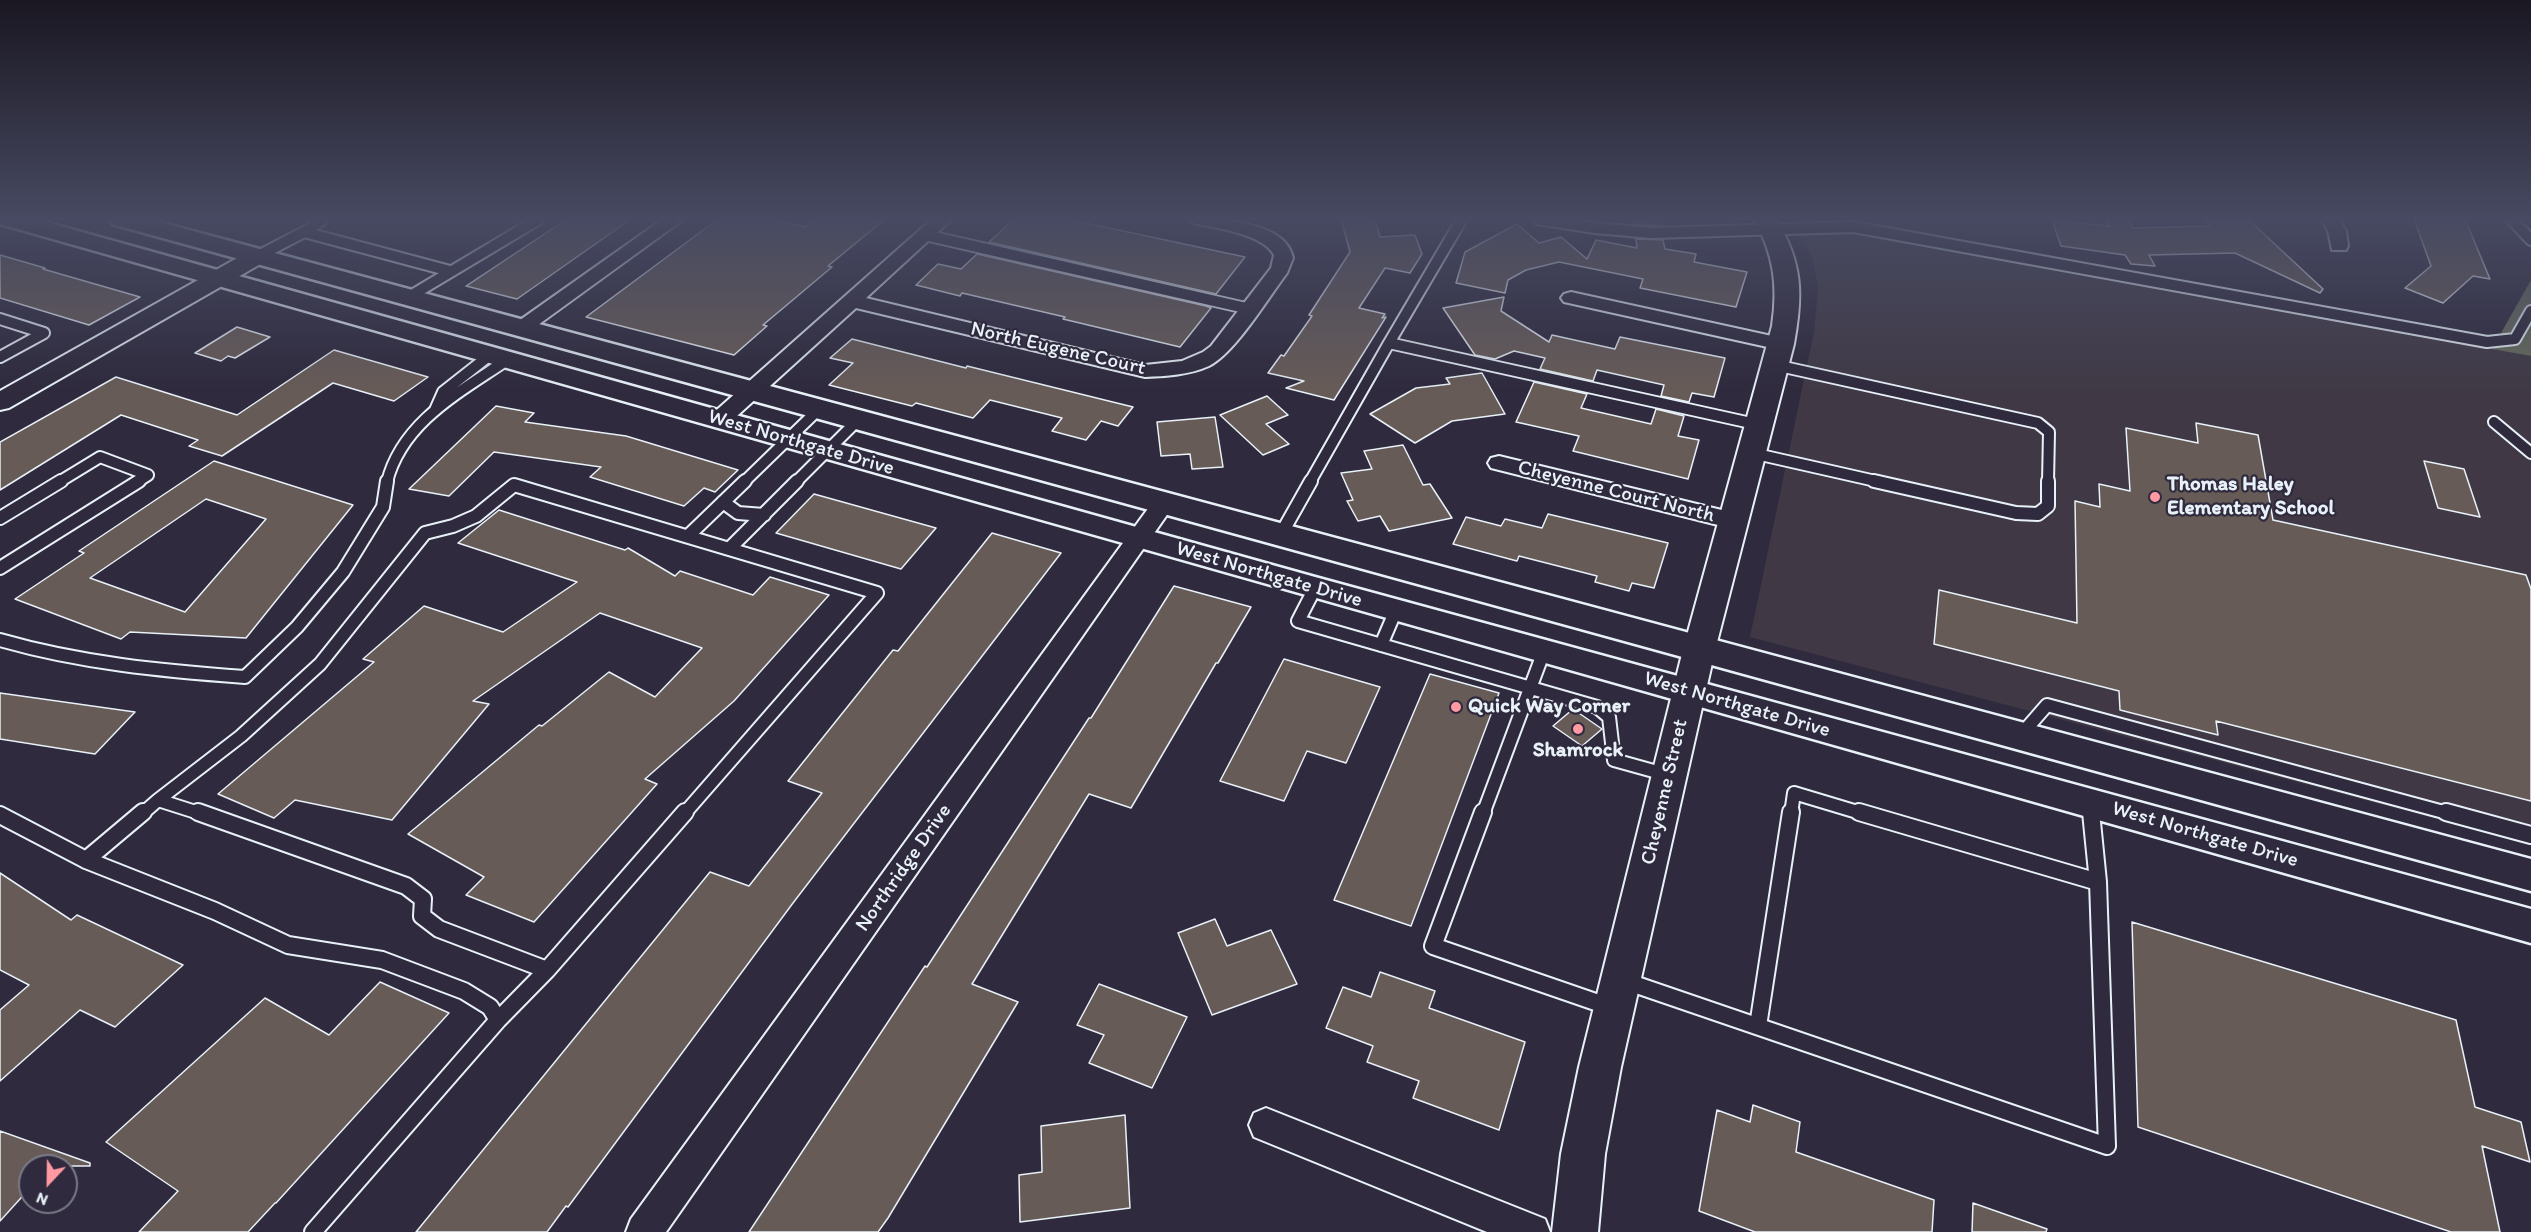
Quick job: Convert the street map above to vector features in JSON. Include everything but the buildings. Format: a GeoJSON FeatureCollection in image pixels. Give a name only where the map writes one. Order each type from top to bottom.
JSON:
{"type":"FeatureCollection","features":[{"type":"Feature","properties":{"kind":"main road","name":"West Northgate Drive"},"geometry":{"type":"LineString","coordinates":[[209,276],[1315,588],[2531,926]]}},
{"type":"Feature","properties":{"kind":"main road","name":"West Northgate Drive"},"geometry":{"type":"LineString","coordinates":[[330,276],[2531,875]]}},
{"type":"Feature","properties":{"kind":"street"},"geometry":{"type":"LineString","coordinates":[[0,402],[222,276]]}},
{"type":"Feature","properties":{"kind":"street"},"geometry":{"type":"LineString","coordinates":[[520,329],[594,276]]}},
{"type":"Feature","properties":{"kind":"street"},"geometry":{"type":"LineString","coordinates":[[719,420],[879,276]]}},
{"type":"Feature","properties":{"kind":"street","name":"North Eugene Court"},"geometry":{"type":"LineString","coordinates":[[852,301],[1145,371],[1171,370],[1191,366],[1209,358],[1275,276]]}},
{"type":"Feature","properties":{"kind":"street","name":"Cheyenne Street"},"geometry":{"type":"LineString","coordinates":[[1575,1232],[1583,1154],[1617,994],[1699,650],[1778,355],[1789,304],[1788,276]]}},
{"type":"Feature","properties":{"kind":"street"},"geometry":{"type":"LineString","coordinates":[[1570,298],[1778,355]]}},
{"type":"Feature","properties":{"kind":"street","name":"Cheyenne Court North"},"geometry":{"type":"LineString","coordinates":[[1499,463],[1734,521]]}},
{"type":"Feature","properties":{"kind":"street","name":"Northridge Drive"},"geometry":{"type":"LineString","coordinates":[[644,1232],[1163,504]]}},
{"type":"Feature","properties":{"kind":"street"},"geometry":{"type":"LineString","coordinates":[[1266,1125],[1533,1232]]}},
{"type":"Feature","properties":{"kind":"lane"},"geometry":{"type":"LineString","coordinates":[[407,298],[443,276]]}},
{"type":"Feature","properties":{"kind":"lane"},"geometry":{"type":"LineString","coordinates":[[1099,276],[1248,312]]}},
{"type":"Feature","properties":{"kind":"lane"},"geometry":{"type":"LineString","coordinates":[[1280,536],[1428,276]]}},
{"type":"Feature","properties":{"kind":"lane"},"geometry":{"type":"LineString","coordinates":[[2126,276],[2487,342],[2515,339],[2531,311]]}},
{"type":"Feature","properties":{"kind":"lane"},"geometry":{"type":"LineString","coordinates":[[0,319],[44,333],[0,357]]}},
{"type":"Feature","properties":{"kind":"lane"},"geometry":{"type":"LineString","coordinates":[[1389,343],[1760,425]]}},
{"type":"Feature","properties":{"kind":"lane"},"geometry":{"type":"LineString","coordinates":[[1752,453],[2016,513],[2038,514],[2048,506],[2049,432],[2038,423],[1778,355]]}},
{"type":"Feature","properties":{"kind":"lane"},"geometry":{"type":"LineString","coordinates":[[434,411],[443,392],[498,358]]}},
{"type":"Feature","properties":{"kind":"lane"},"geometry":{"type":"LineString","coordinates":[[0,640],[74,658],[138,669],[245,677],[292,633],[324,597],[360,548],[386,502],[387,482],[401,448],[434,411],[498,358]]}},
{"type":"Feature","properties":{"kind":"lane"},"geometry":{"type":"LineString","coordinates":[[688,536],[818,410]]}},
{"type":"Feature","properties":{"kind":"lane"},"geometry":{"type":"LineString","coordinates":[[730,548],[857,421]]}},
{"type":"Feature","properties":{"kind":"lane"},"geometry":{"type":"LineString","coordinates":[[2494,422],[2531,453]]}},
{"type":"Feature","properties":{"kind":"lane"},"geometry":{"type":"LineString","coordinates":[[0,518],[100,457],[148,475],[0,568]]}},
{"type":"Feature","properties":{"kind":"lane"},"geometry":{"type":"LineString","coordinates":[[86,860],[158,800],[241,736],[320,664],[425,533],[453,526],[476,516],[514,485],[877,593],[547,970],[498,1020],[314,1232]]}},
{"type":"Feature","properties":{"kind":"lane"},"geometry":{"type":"LineString","coordinates":[[723,502],[738,513],[764,514]]}},
{"type":"Feature","properties":{"kind":"lane"},"geometry":{"type":"LineString","coordinates":[[1315,588],[1298,621],[1597,707],[1609,717],[1614,760],[1669,775]]}},
{"type":"Feature","properties":{"kind":"lane"},"geometry":{"type":"LineString","coordinates":[[1381,645],[1396,610]]}},
{"type":"Feature","properties":{"kind":"lane"},"geometry":{"type":"LineString","coordinates":[[1544,651],[1433,946],[1617,994],[1758,1026],[2107,1146],[2097,882],[2090,803]]}},
{"type":"Feature","properties":{"kind":"lane"},"geometry":{"type":"LineString","coordinates":[[2020,737],[2047,705],[2531,835]]}},
{"type":"Feature","properties":{"kind":"lane"},"geometry":{"type":"LineString","coordinates":[[1758,1026],[1794,793],[2097,882]]}},
{"type":"Feature","properties":{"kind":"lane"},"geometry":{"type":"LineString","coordinates":[[158,800],[181,806],[406,886],[423,899],[422,916],[439,929],[547,970]]}},
{"type":"Feature","properties":{"kind":"lane"},"geometry":{"type":"LineString","coordinates":[[0,815],[86,860],[214,911],[288,945],[382,960],[464,991],[490,1007],[498,1020]]}},
{"type":"Feature","properties":{"kind":"shaded area","name":"Thomas Haley Elementary School"},"geometry":{"type":"Polygon","coordinates":[[[1816,276],[2100,276],[2531,356],[2531,844],[1750,637],[1814,332],[1818,288],[1816,276]]]}},
{"type":"Feature","properties":{"kind":"green space"},"geometry":{"type":"Polygon","coordinates":[[[2531,280],[2531,356],[2492,349],[2531,280]]]}},
{"type":"Feature","properties":{"kind":"place","name":"Thomas Haley Elementary School"},"geometry":{"type":"Point","coordinates":[2155,497]}},
{"type":"Feature","properties":{"kind":"place","name":"Quick Way Corner"},"geometry":{"type":"Point","coordinates":[1456,707]}},
{"type":"Feature","properties":{"kind":"place","name":"Shamrock"},"geometry":{"type":"Point","coordinates":[1578,729]}}]}
